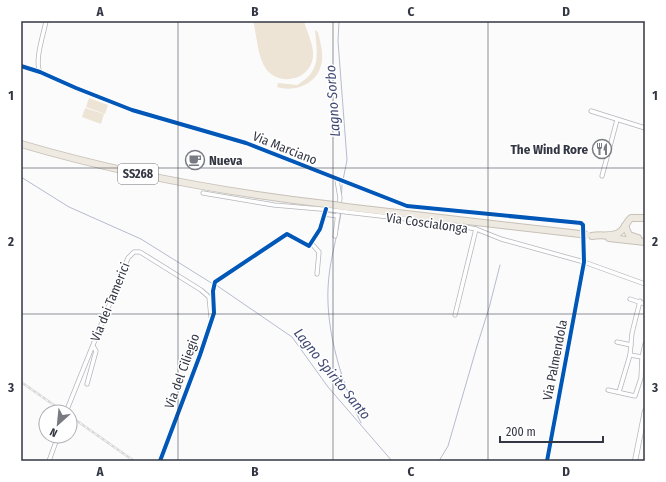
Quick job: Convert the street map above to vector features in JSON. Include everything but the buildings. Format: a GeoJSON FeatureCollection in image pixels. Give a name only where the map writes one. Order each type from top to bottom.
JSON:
{"type":"FeatureCollection","features":[{"type":"Feature","properties":{"kind":"highway","name":"SS268"},"geometry":{"type":"LineString","coordinates":[[21,144],[93,164],[187,184],[333,208],[645,241]]}},
{"type":"Feature","properties":{"kind":"highway","name":"SS268"},"geometry":{"type":"LineString","coordinates":[[589,236],[616,235],[631,218],[645,218]]}},
{"type":"Feature","properties":{"kind":"highway"},"geometry":{"type":"LineString","coordinates":[[625,226],[629,235],[645,241]]}},
{"type":"Feature","properties":{"kind":"main road"},"geometry":{"type":"LineString","coordinates":[[635,461],[645,411]]}},
{"type":"Feature","properties":{"kind":"street"},"geometry":{"type":"LineString","coordinates":[[40,72],[38,59],[46,21]]}},
{"type":"Feature","properties":{"kind":"street","name":"Via Marciano"},"geometry":{"type":"LineString","coordinates":[[21,66],[40,72],[118,105],[246,143],[337,180],[417,208],[576,221]]}},
{"type":"Feature","properties":{"kind":"street"},"geometry":{"type":"LineString","coordinates":[[591,111],[645,128]]}},
{"type":"Feature","properties":{"kind":"street"},"geometry":{"type":"LineString","coordinates":[[602,176],[617,120]]}},
{"type":"Feature","properties":{"kind":"street"},"geometry":{"type":"LineString","coordinates":[[335,236],[340,198],[337,180]]}},
{"type":"Feature","properties":{"kind":"street"},"geometry":{"type":"LineString","coordinates":[[202,193],[274,205],[326,209],[333,208]]}},
{"type":"Feature","properties":{"kind":"street"},"geometry":{"type":"LineString","coordinates":[[317,274],[319,252],[311,243],[320,229],[326,209]]}},
{"type":"Feature","properties":{"kind":"street","name":"Via Coscialonga"},"geometry":{"type":"LineString","coordinates":[[346,209],[476,229],[501,239],[584,262],[645,284]]}},
{"type":"Feature","properties":{"kind":"street"},"geometry":{"type":"LineString","coordinates":[[324,214],[338,216]]}},
{"type":"Feature","properties":{"kind":"street","name":"Via Palmendola"},"geometry":{"type":"LineString","coordinates":[[547,461],[584,262],[583,225],[576,221]]}},
{"type":"Feature","properties":{"kind":"street"},"geometry":{"type":"LineString","coordinates":[[455,315],[476,229]]}},
{"type":"Feature","properties":{"kind":"street","name":"Via del Ciliegio"},"geometry":{"type":"LineString","coordinates":[[160,461],[200,355],[215,306],[213,291],[217,280],[287,234],[308,246],[311,243]]}},
{"type":"Feature","properties":{"kind":"street","name":"Via dei Tamerici"},"geometry":{"type":"LineString","coordinates":[[69,404],[128,258],[134,252],[140,252],[201,290],[209,297],[211,318]]}},
{"type":"Feature","properties":{"kind":"street"},"geometry":{"type":"LineString","coordinates":[[630,299],[640,301],[645,304]]}},
{"type":"Feature","properties":{"kind":"street"},"geometry":{"type":"LineString","coordinates":[[619,392],[630,355],[632,333],[640,301]]}},
{"type":"Feature","properties":{"kind":"street"},"geometry":{"type":"LineString","coordinates":[[617,342],[631,345]]}},
{"type":"Feature","properties":{"kind":"street"},"geometry":{"type":"LineString","coordinates":[[608,390],[635,396],[641,378],[645,344]]}},
{"type":"Feature","properties":{"kind":"street"},"geometry":{"type":"LineString","coordinates":[[87,384],[96,351],[93,346]]}},
{"type":"Feature","properties":{"kind":"street"},"geometry":{"type":"LineString","coordinates":[[630,355],[644,357]]}},
{"type":"Feature","properties":{"kind":"street"},"geometry":{"type":"LineString","coordinates":[[49,461],[55,444]]}},
{"type":"Feature","properties":{"kind":"shaded area"},"geometry":{"type":"Polygon","coordinates":[[[253,21],[304,21],[311,43],[313,57],[311,65],[301,76],[286,79],[279,78],[272,75],[266,69],[261,58],[253,21]]]}},
{"type":"Feature","properties":{"kind":"shaded area"},"geometry":{"type":"Polygon","coordinates":[[[315,30],[318,32],[322,53],[322,60],[317,75],[306,84],[299,87],[284,89],[277,87],[278,83],[297,85],[311,74],[317,54],[315,30]]]}},
{"type":"Feature","properties":{"kind":"shaded area"},"geometry":{"type":"Polygon","coordinates":[[[89,98],[108,105],[105,114],[86,107],[89,98]]]}},
{"type":"Feature","properties":{"kind":"shaded area"},"geometry":{"type":"Polygon","coordinates":[[[85,108],[104,114],[101,124],[82,117],[85,108]]]}},
{"type":"Feature","properties":{"kind":"waterway","name":"Lagno Sorbo"},"geometry":{"type":"LineString","coordinates":[[339,21],[338,41],[347,160],[343,180]]}},
{"type":"Feature","properties":{"kind":"waterway","name":"Lagno Spirito Santo"},"geometry":{"type":"LineString","coordinates":[[21,177],[69,207],[141,239],[213,284]]}},
{"type":"Feature","properties":{"kind":"waterway","name":"Lagno Sorbo"},"geometry":{"type":"LineString","coordinates":[[341,204],[342,185]]}},
{"type":"Feature","properties":{"kind":"waterway","name":"Lagno Sorbo"},"geometry":{"type":"LineString","coordinates":[[341,213],[331,259],[328,305],[333,340],[342,375],[361,423]]}},
{"type":"Feature","properties":{"kind":"waterway"},"geometry":{"type":"LineString","coordinates":[[439,461],[448,446],[489,308],[500,265]]}},
{"type":"Feature","properties":{"kind":"waterway","name":"Lagno Spirito Santo"},"geometry":{"type":"LineString","coordinates":[[216,285],[292,337],[328,387],[392,461]]}},
{"type":"Feature","properties":{"kind":"railway"},"geometry":{"type":"LineString","coordinates":[[21,382],[53,404]]}},
{"type":"Feature","properties":{"kind":"railway"},"geometry":{"type":"LineString","coordinates":[[78,422],[134,461]]}},
{"type":"Feature","properties":{"kind":"cycle path"},"geometry":{"type":"LineString","coordinates":[[21,66],[40,72],[132,110],[246,143],[407,206],[581,223],[583,225],[584,262],[547,461]]}},
{"type":"Feature","properties":{"kind":"cycle path"},"geometry":{"type":"LineString","coordinates":[[160,461],[200,355],[214,313],[213,291],[215,282],[287,234],[309,246],[320,229],[326,209]]}},
{"type":"Feature","properties":{"kind":"place","name":"The Wind Rore"},"geometry":{"type":"Point","coordinates":[602,149]}},
{"type":"Feature","properties":{"kind":"place","name":"Nueva"},"geometry":{"type":"Point","coordinates":[195,160]}}]}
